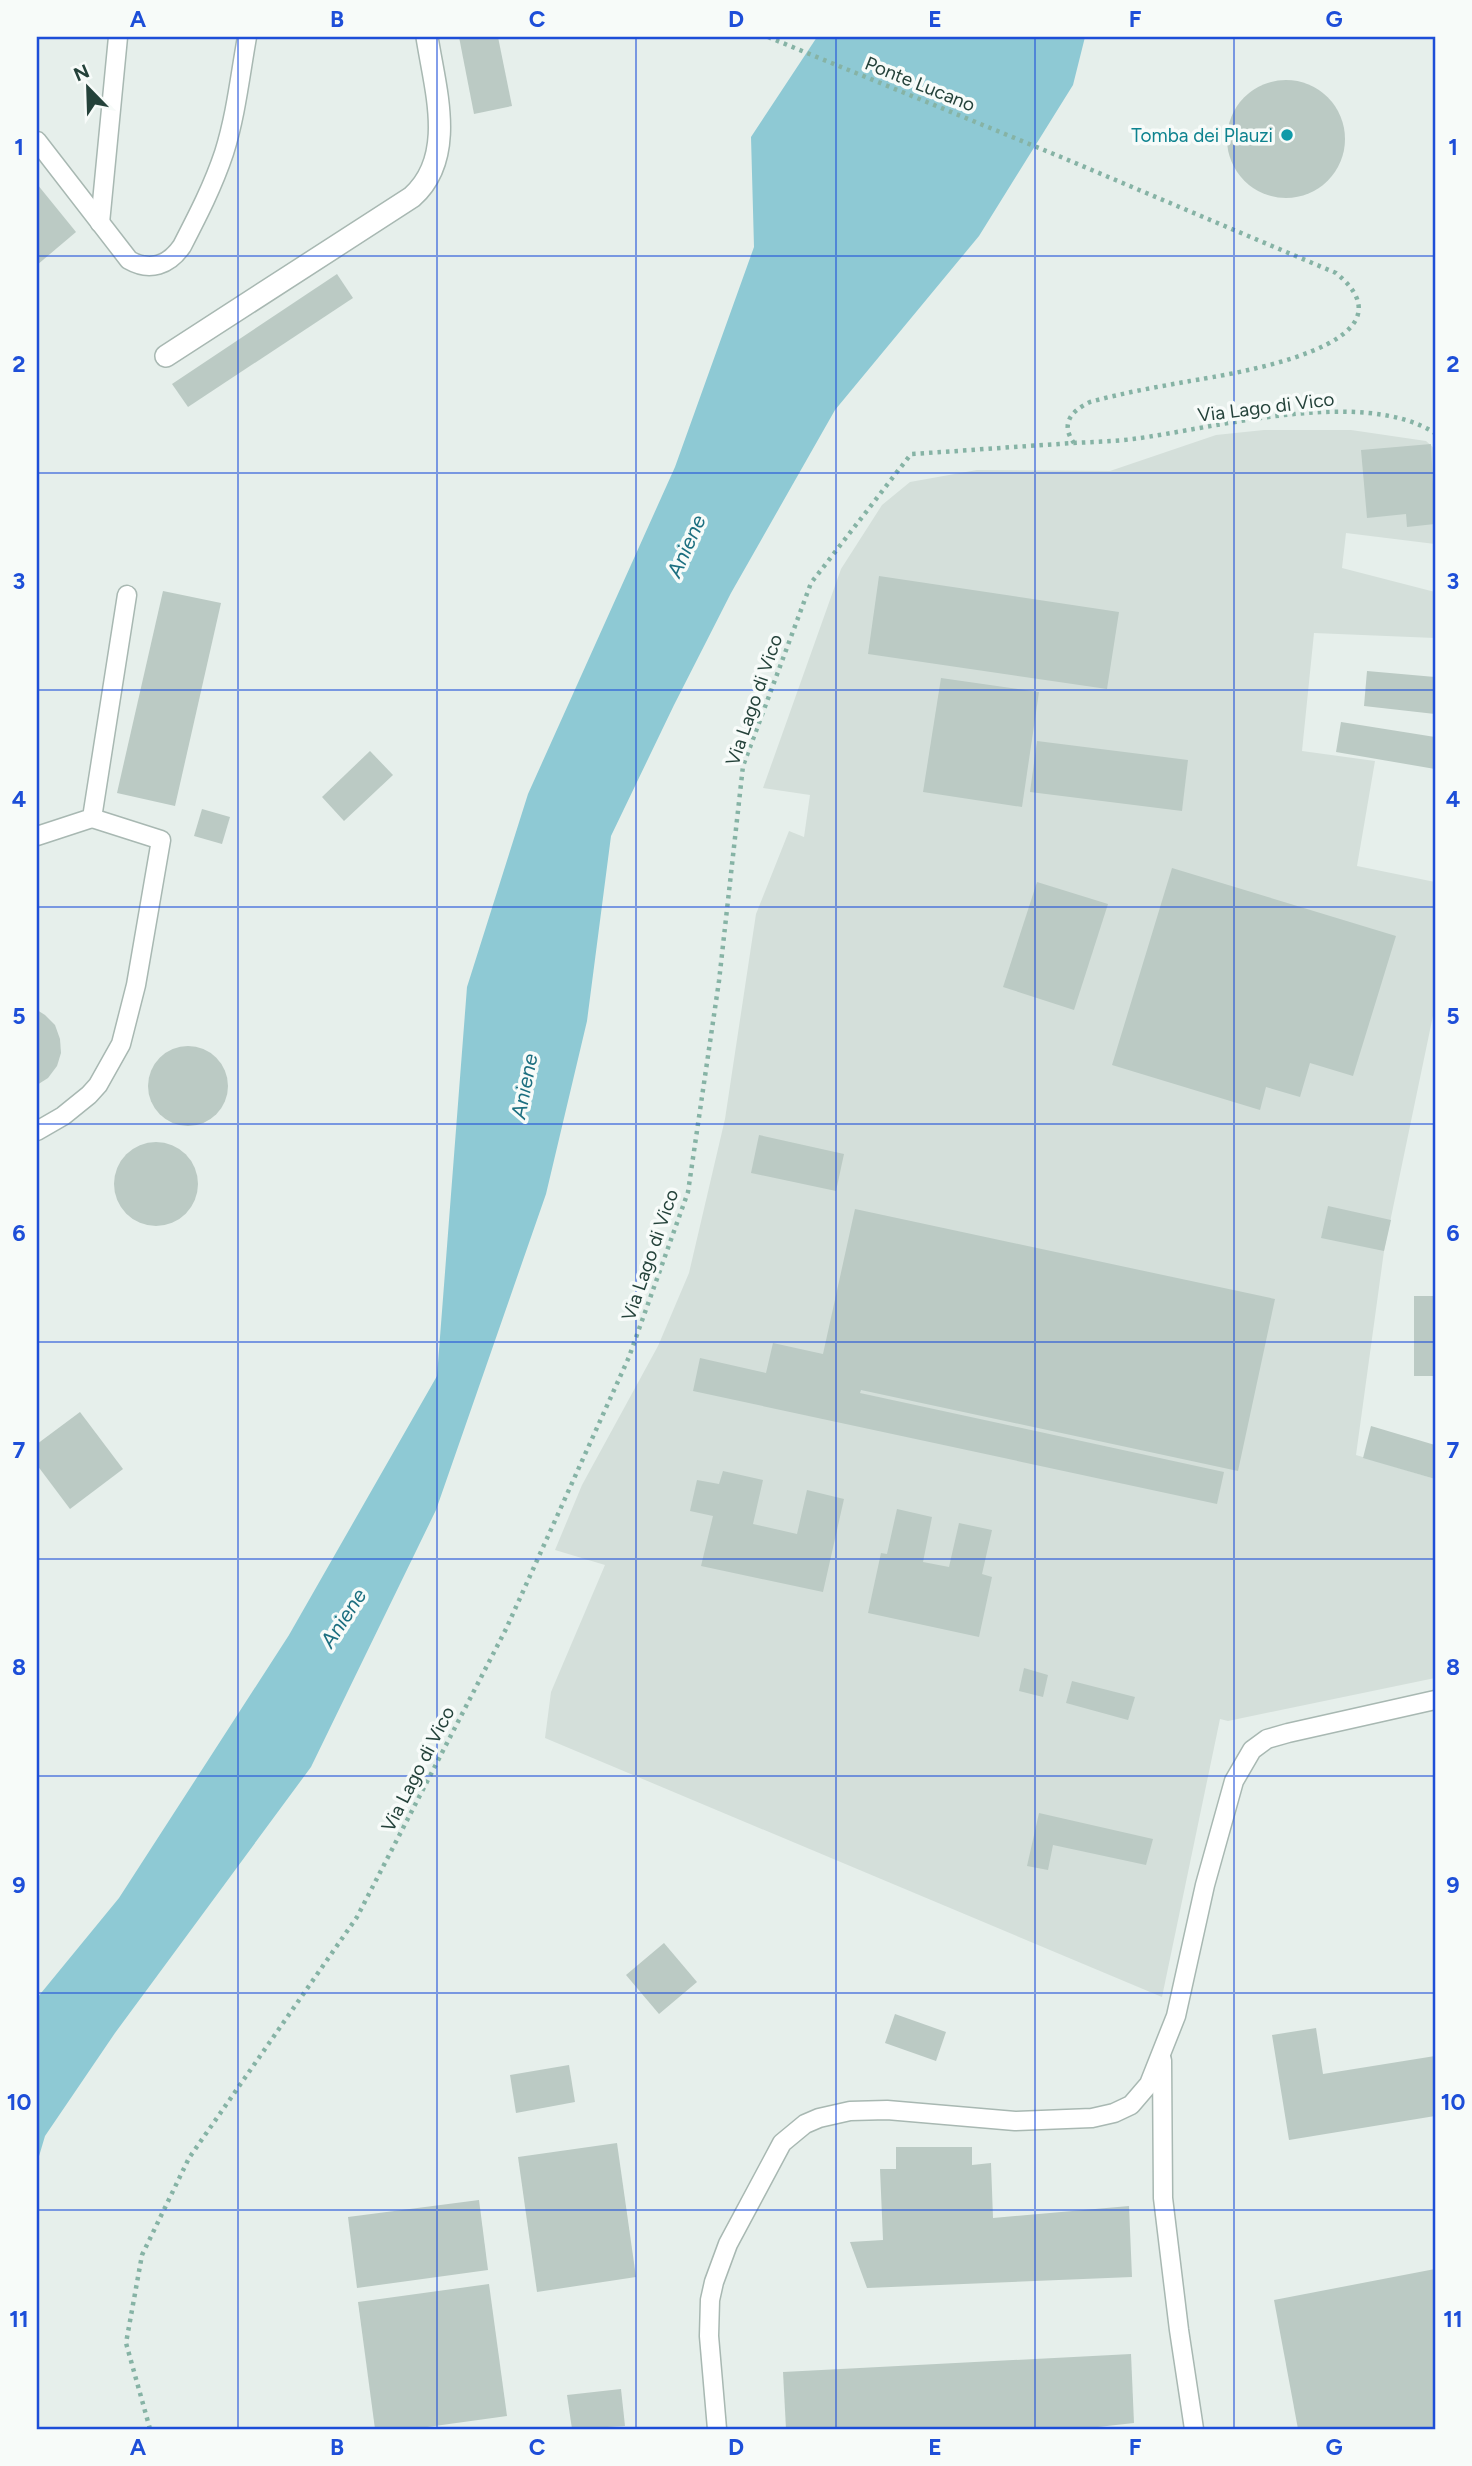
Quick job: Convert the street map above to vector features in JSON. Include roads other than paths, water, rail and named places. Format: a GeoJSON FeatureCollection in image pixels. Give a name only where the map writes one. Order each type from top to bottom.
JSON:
{"type":"FeatureCollection","features":[{"type":"Feature","properties":{"kind":"street"},"geometry":{"type":"LineString","coordinates":[[166,356],[421,189],[430,177],[439,148],[439,113],[427,37]]}},
{"type":"Feature","properties":{"kind":"lane"},"geometry":{"type":"LineString","coordinates":[[100,223],[118,37]]}},
{"type":"Feature","properties":{"kind":"lane"},"geometry":{"type":"LineString","coordinates":[[37,141],[129,260],[136,264],[156,266],[176,254],[206,200],[225,150],[247,37]]}},
{"type":"Feature","properties":{"kind":"lane"},"geometry":{"type":"LineString","coordinates":[[92,818],[128,595]]}},
{"type":"Feature","properties":{"kind":"lane"},"geometry":{"type":"LineString","coordinates":[[37,836],[92,818],[161,840],[136,985],[121,1044],[98,1085],[77,1107],[37,1130]]}},
{"type":"Feature","properties":{"kind":"lane"},"geometry":{"type":"LineString","coordinates":[[717,2429],[709,2336],[709,2308],[714,2282],[728,2244],[782,2143],[793,2132],[819,2118],[850,2111],[887,2110],[1015,2121],[1080,2120],[1123,2110],[1138,2099],[1149,2084],[1162,2053],[1183,1989],[1225,1807],[1240,1769],[1252,1750],[1267,1739],[1288,1733],[1435,1700]]}},
{"type":"Feature","properties":{"kind":"lane"},"geometry":{"type":"LineString","coordinates":[[1162,2053],[1163,2198],[1194,2429]]}},
{"type":"Feature","properties":{"kind":"water","name":"Aniene"},"geometry":{"type":"Polygon","coordinates":[[[817,37],[1085,37],[1073,85],[979,236],[835,410],[731,593],[674,705],[611,836],[587,1021],[546,1194],[436,1510],[311,1767],[115,2033],[45,2136],[37,2163],[37,1998],[119,1898],[289,1635],[437,1376],[467,987],[528,794],[675,467],[754,247],[751,137],[817,37]]]}},
{"type":"Feature","properties":{"kind":"place","name":"Tomba dei Plauzi"},"geometry":{"type":"Point","coordinates":[1287,135]}}]}
